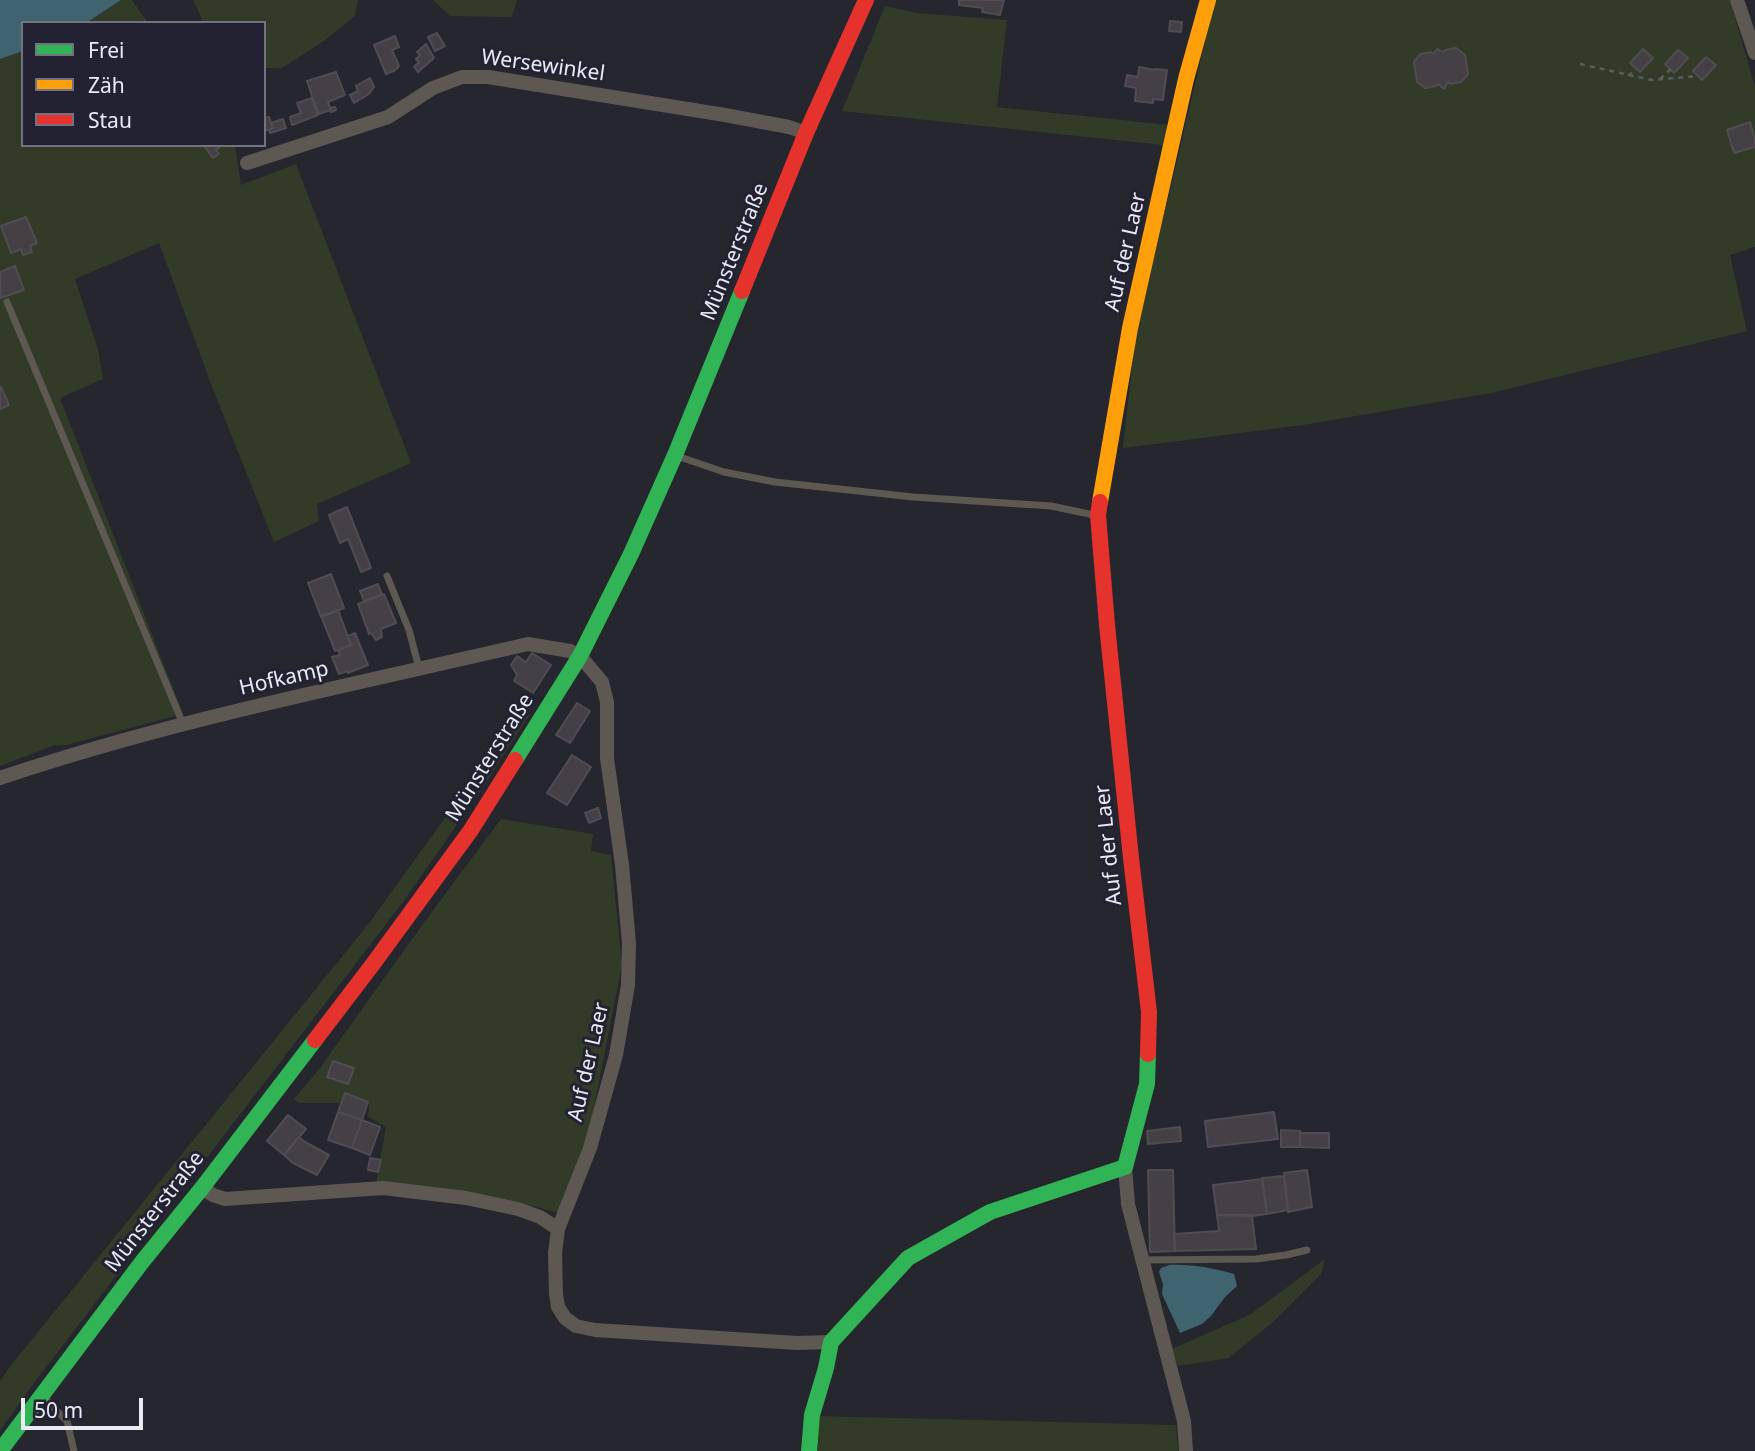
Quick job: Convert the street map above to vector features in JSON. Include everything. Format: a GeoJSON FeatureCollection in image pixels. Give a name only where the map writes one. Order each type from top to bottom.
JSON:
{"type":"FeatureCollection","features":[{"type":"Feature","properties":{"kind":"main road","name":"Münsterstraße"},"geometry":{"type":"LineString","coordinates":[[0,1451],[142,1262],[373,964],[471,830],[580,656],[631,554],[675,455],[806,133],[866,0]]}},
{"type":"Feature","properties":{"kind":"main road","name":"Auf der Laer"},"geometry":{"type":"LineString","coordinates":[[1125,1167],[1147,1084],[1149,1012],[1107,625],[1098,516],[1130,328],[1186,79],[1208,0]]}},
{"type":"Feature","properties":{"kind":"main road"},"geometry":{"type":"LineString","coordinates":[[809,1451],[812,1415],[831,1342],[908,1258],[990,1212],[1125,1167]]}},
{"type":"Feature","properties":{"kind":"street"},"geometry":{"type":"LineString","coordinates":[[1737,0],[1755,53]]}},
{"type":"Feature","properties":{"kind":"street","name":"Wersewinkel"},"geometry":{"type":"LineString","coordinates":[[247,163],[388,117],[433,89],[462,77],[488,77],[725,115],[789,127],[806,133]]}},
{"type":"Feature","properties":{"kind":"street","name":"Hofkamp"},"geometry":{"type":"LineString","coordinates":[[0,778],[183,724],[528,644],[580,656]]}},
{"type":"Feature","properties":{"kind":"street","name":"Auf der Laer"},"geometry":{"type":"LineString","coordinates":[[580,656],[602,682],[607,702],[607,758],[622,865],[629,943],[628,985],[616,1055],[590,1149],[558,1229],[555,1253],[558,1307],[565,1318],[576,1326],[621,1333],[797,1343],[831,1342]]}},
{"type":"Feature","properties":{"kind":"street","name":"Auf der Laer"},"geometry":{"type":"LineString","coordinates":[[1125,1167],[1128,1204],[1184,1421],[1186,1451]]}},
{"type":"Feature","properties":{"kind":"street"},"geometry":{"type":"LineString","coordinates":[[202,1188],[225,1199],[383,1188],[466,1198],[518,1209],[540,1217],[558,1229]]}},
{"type":"Feature","properties":{"kind":"lane"},"geometry":{"type":"LineString","coordinates":[[7,302],[183,724]]}},
{"type":"Feature","properties":{"kind":"lane"},"geometry":{"type":"LineString","coordinates":[[675,455],[724,471],[775,482],[1051,506],[1098,516]]}},
{"type":"Feature","properties":{"kind":"lane"},"geometry":{"type":"LineString","coordinates":[[387,576],[409,630],[420,669]]}},
{"type":"Feature","properties":{"kind":"lane"},"geometry":{"type":"LineString","coordinates":[[1142,1260],[1245,1259],[1307,1250]]}},
{"type":"Feature","properties":{"kind":"lane"},"geometry":{"type":"LineString","coordinates":[[41,1395],[67,1421],[74,1451]]}},
{"type":"Feature","properties":{"kind":"path"},"geometry":{"type":"LineString","coordinates":[[1580,64],[1651,80],[1698,76]]}},
{"type":"Feature","properties":{"kind":"path"},"geometry":{"type":"LineString","coordinates":[[1628,76],[1636,69]]}},
{"type":"Feature","properties":{"kind":"path"},"geometry":{"type":"LineString","coordinates":[[1660,79],[1671,69]]}},
{"type":"Feature","properties":{"kind":"green space"},"geometry":{"type":"Polygon","coordinates":[[[121,0],[132,0],[147,21],[89,21],[121,0]]]}},
{"type":"Feature","properties":{"kind":"green space"},"geometry":{"type":"Polygon","coordinates":[[[193,0],[358,0],[355,16],[324,41],[282,68],[266,68],[266,21],[203,21],[193,0]]]}},
{"type":"Feature","properties":{"kind":"green space"},"geometry":{"type":"Polygon","coordinates":[[[433,0],[517,0],[512,17],[450,16],[433,0]]]}},
{"type":"Feature","properties":{"kind":"green space"},"geometry":{"type":"Polygon","coordinates":[[[1215,0],[1730,0],[1755,87],[1755,247],[1730,255],[1747,331],[1491,393],[1303,425],[1123,448],[1135,338],[1215,0]]]}},
{"type":"Feature","properties":{"kind":"green space"},"geometry":{"type":"Polygon","coordinates":[[[885,6],[917,13],[1007,20],[997,107],[1169,125],[1163,145],[842,111],[885,6]]]}},
{"type":"Feature","properties":{"kind":"green space"},"geometry":{"type":"Polygon","coordinates":[[[21,52],[21,147],[235,147],[241,185],[296,164],[411,463],[317,504],[319,521],[274,542],[159,243],[75,279],[98,349],[103,379],[60,398],[183,714],[66,745],[55,745],[0,766],[0,59],[21,52]]]}},
{"type":"Feature","properties":{"kind":"green space"},"geometry":{"type":"Polygon","coordinates":[[[530,714],[480,792],[403,902],[0,1431],[0,1381],[12,1364],[370,922],[508,724],[530,714]]]}},
{"type":"Feature","properties":{"kind":"green space"},"geometry":{"type":"Polygon","coordinates":[[[501,819],[593,834],[591,851],[611,855],[622,965],[590,1127],[558,1213],[491,1197],[376,1183],[386,1127],[368,1117],[369,1102],[347,1093],[341,1103],[299,1103],[294,1099],[317,1072],[501,819]]]}},
{"type":"Feature","properties":{"kind":"green space"},"geometry":{"type":"Polygon","coordinates":[[[1325,1259],[1321,1274],[1273,1322],[1229,1358],[1178,1366],[1170,1350],[1251,1314],[1325,1259]]]}},
{"type":"Feature","properties":{"kind":"green space"},"geometry":{"type":"Polygon","coordinates":[[[818,1416],[1176,1425],[1178,1451],[815,1451],[818,1416]]]}},
{"type":"Feature","properties":{"kind":"water"},"geometry":{"type":"Polygon","coordinates":[[[0,0],[121,0],[89,21],[21,21],[21,52],[0,59],[0,0]]]}},
{"type":"Feature","properties":{"kind":"water"},"geometry":{"type":"Polygon","coordinates":[[[1169,1265],[1202,1267],[1234,1274],[1237,1286],[1202,1324],[1180,1333],[1162,1294],[1163,1284],[1159,1272],[1161,1268],[1169,1265]]]}},
{"type":"Feature","properties":{"kind":"building"},"geometry":{"type":"Polygon","coordinates":[[[959,0],[1004,0],[1000,15],[982,12],[983,8],[959,5],[959,0]]]}},
{"type":"Feature","properties":{"kind":"building"},"geometry":{"type":"Polygon","coordinates":[[[1170,21],[1182,22],[1181,32],[1169,31],[1170,21]]]}},
{"type":"Feature","properties":{"kind":"building"},"geometry":{"type":"Polygon","coordinates":[[[437,33],[445,46],[435,51],[428,37],[437,33]]]}},
{"type":"Feature","properties":{"kind":"building"},"geometry":{"type":"Polygon","coordinates":[[[395,36],[399,47],[392,50],[399,66],[386,74],[374,45],[395,36]]]}},
{"type":"Feature","properties":{"kind":"building"},"geometry":{"type":"Polygon","coordinates":[[[426,44],[434,58],[418,72],[414,67],[419,62],[416,59],[420,55],[417,52],[426,44]]]}},
{"type":"Feature","properties":{"kind":"building"},"geometry":{"type":"Polygon","coordinates":[[[1456,48],[1465,55],[1468,74],[1461,82],[1448,82],[1444,89],[1438,84],[1425,88],[1417,82],[1414,62],[1420,54],[1433,54],[1437,49],[1443,52],[1456,48]]]}},
{"type":"Feature","properties":{"kind":"building"},"geometry":{"type":"Polygon","coordinates":[[[1643,49],[1653,58],[1640,72],[1630,63],[1643,49]]]}},
{"type":"Feature","properties":{"kind":"building"},"geometry":{"type":"Polygon","coordinates":[[[1678,50],[1688,58],[1674,73],[1665,64],[1678,50]]]}},
{"type":"Feature","properties":{"kind":"building"},"geometry":{"type":"Polygon","coordinates":[[[1706,57],[1716,65],[1702,80],[1693,71],[1706,57]]]}},
{"type":"Feature","properties":{"kind":"building"},"geometry":{"type":"Polygon","coordinates":[[[1139,67],[1167,70],[1163,100],[1153,99],[1153,103],[1135,101],[1136,88],[1125,86],[1127,75],[1138,77],[1139,67]]]}},
{"type":"Feature","properties":{"kind":"building"},"geometry":{"type":"Polygon","coordinates":[[[336,72],[345,95],[328,102],[330,108],[335,107],[336,110],[318,114],[307,81],[336,72]]]}},
{"type":"Feature","properties":{"kind":"building"},"geometry":{"type":"Polygon","coordinates":[[[370,78],[374,87],[369,94],[354,103],[350,95],[358,91],[356,86],[370,78]]]}},
{"type":"Feature","properties":{"kind":"building"},"geometry":{"type":"Polygon","coordinates":[[[312,98],[318,115],[292,125],[290,117],[301,113],[297,103],[312,98]]]}},
{"type":"Feature","properties":{"kind":"building"},"geometry":{"type":"Polygon","coordinates":[[[269,117],[273,128],[266,131],[266,118],[269,117]]]}},
{"type":"Feature","properties":{"kind":"building"},"geometry":{"type":"Polygon","coordinates":[[[283,119],[286,128],[270,133],[269,130],[273,128],[271,123],[283,119]]]}},
{"type":"Feature","properties":{"kind":"building"},"geometry":{"type":"Polygon","coordinates":[[[1750,122],[1755,147],[1734,153],[1727,130],[1750,122]]]}},
{"type":"Feature","properties":{"kind":"building"},"geometry":{"type":"Polygon","coordinates":[[[205,147],[220,147],[216,150],[219,154],[213,158],[205,147]]]}},
{"type":"Feature","properties":{"kind":"building"},"geometry":{"type":"Polygon","coordinates":[[[26,217],[37,243],[30,246],[32,252],[23,255],[21,249],[11,253],[1,226],[26,217]]]}},
{"type":"Feature","properties":{"kind":"building"},"geometry":{"type":"Polygon","coordinates":[[[15,266],[24,290],[0,298],[0,272],[15,266]]]}},
{"type":"Feature","properties":{"kind":"building"},"geometry":{"type":"Polygon","coordinates":[[[0,387],[9,405],[0,409],[0,387]]]}},
{"type":"Feature","properties":{"kind":"building"},"geometry":{"type":"Polygon","coordinates":[[[347,507],[371,568],[361,572],[348,539],[340,543],[329,515],[347,507]]]}},
{"type":"Feature","properties":{"kind":"building"},"geometry":{"type":"Polygon","coordinates":[[[331,574],[344,608],[321,617],[308,583],[331,574]]]}},
{"type":"Feature","properties":{"kind":"building"},"geometry":{"type":"Polygon","coordinates":[[[378,584],[382,595],[364,601],[360,591],[378,584]]]}},
{"type":"Feature","properties":{"kind":"building"},"geometry":{"type":"Polygon","coordinates":[[[384,594],[396,623],[381,629],[382,637],[376,640],[369,634],[358,604],[384,594]]]}},
{"type":"Feature","properties":{"kind":"building"},"geometry":{"type":"Polygon","coordinates":[[[338,610],[351,645],[335,651],[321,616],[338,610]]]}},
{"type":"Feature","properties":{"kind":"building"},"geometry":{"type":"Polygon","coordinates":[[[355,633],[368,665],[339,674],[332,657],[340,655],[338,650],[351,645],[348,636],[355,633]]]}},
{"type":"Feature","properties":{"kind":"building"},"geometry":{"type":"Polygon","coordinates":[[[532,653],[551,665],[533,693],[514,681],[517,675],[511,665],[517,656],[526,662],[532,653]]]}},
{"type":"Feature","properties":{"kind":"building"},"geometry":{"type":"Polygon","coordinates":[[[577,703],[590,711],[570,743],[556,735],[577,703]]]}},
{"type":"Feature","properties":{"kind":"building"},"geometry":{"type":"Polygon","coordinates":[[[572,755],[591,767],[567,805],[547,793],[572,755]]]}},
{"type":"Feature","properties":{"kind":"building"},"geometry":{"type":"Polygon","coordinates":[[[598,808],[601,818],[589,823],[585,813],[598,808]]]}},
{"type":"Feature","properties":{"kind":"building"},"geometry":{"type":"Polygon","coordinates":[[[333,1061],[354,1068],[348,1084],[327,1077],[333,1061]]]}},
{"type":"Feature","properties":{"kind":"building"},"geometry":{"type":"Polygon","coordinates":[[[345,1093],[368,1102],[362,1120],[338,1112],[345,1093]]]}},
{"type":"Feature","properties":{"kind":"building"},"geometry":{"type":"Polygon","coordinates":[[[338,1112],[362,1120],[352,1148],[328,1140],[338,1112]]]}},
{"type":"Feature","properties":{"kind":"building"},"geometry":{"type":"Polygon","coordinates":[[[1274,1112],[1278,1139],[1208,1147],[1205,1121],[1274,1112]]]}},
{"type":"Feature","properties":{"kind":"building"},"geometry":{"type":"Polygon","coordinates":[[[288,1115],[306,1129],[284,1155],[267,1141],[288,1115]]]}},
{"type":"Feature","properties":{"kind":"building"},"geometry":{"type":"Polygon","coordinates":[[[362,1120],[380,1127],[370,1155],[352,1148],[362,1120]]]}},
{"type":"Feature","properties":{"kind":"building"},"geometry":{"type":"Polygon","coordinates":[[[1180,1127],[1181,1141],[1148,1144],[1147,1131],[1180,1127]]]}},
{"type":"Feature","properties":{"kind":"building"},"geometry":{"type":"Polygon","coordinates":[[[1281,1130],[1300,1131],[1300,1147],[1281,1147],[1281,1130]]]}},
{"type":"Feature","properties":{"kind":"building"},"geometry":{"type":"Polygon","coordinates":[[[1300,1133],[1329,1133],[1329,1148],[1300,1147],[1300,1133]]]}},
{"type":"Feature","properties":{"kind":"building"},"geometry":{"type":"Polygon","coordinates":[[[299,1137],[329,1155],[317,1175],[293,1163],[284,1155],[299,1137]]]}},
{"type":"Feature","properties":{"kind":"building"},"geometry":{"type":"Polygon","coordinates":[[[370,1158],[381,1160],[378,1172],[368,1170],[370,1158]]]}},
{"type":"Feature","properties":{"kind":"building"},"geometry":{"type":"Polygon","coordinates":[[[1148,1170],[1173,1170],[1175,1251],[1150,1252],[1148,1170]]]}},
{"type":"Feature","properties":{"kind":"building"},"geometry":{"type":"Polygon","coordinates":[[[1307,1170],[1312,1207],[1288,1212],[1284,1173],[1307,1170]]]}},
{"type":"Feature","properties":{"kind":"building"},"geometry":{"type":"Polygon","coordinates":[[[1284,1176],[1288,1210],[1267,1214],[1262,1178],[1284,1176]]]}},
{"type":"Feature","properties":{"kind":"building"},"geometry":{"type":"Polygon","coordinates":[[[1262,1179],[1267,1214],[1217,1215],[1213,1185],[1262,1179]]]}},
{"type":"Feature","properties":{"kind":"building"},"geometry":{"type":"Polygon","coordinates":[[[1217,1215],[1252,1215],[1256,1249],[1175,1251],[1174,1234],[1219,1231],[1217,1215]]]}},
{"type":"Feature","properties":{"kind":"traffic: fast"},"geometry":{"type":"LineString","coordinates":[[515,760],[580,656],[631,554],[742,291]]}},
{"type":"Feature","properties":{"kind":"traffic: fast"},"geometry":{"type":"LineString","coordinates":[[0,1451],[142,1262],[315,1040]]}},
{"type":"Feature","properties":{"kind":"traffic: fast"},"geometry":{"type":"LineString","coordinates":[[809,1451],[812,1415],[831,1342],[908,1258],[990,1212],[1125,1167],[1147,1084],[1148,1054]]}},
{"type":"Feature","properties":{"kind":"traffic: slow"},"geometry":{"type":"LineString","coordinates":[[1100,502],[1130,328],[1186,79],[1208,0]]}},
{"type":"Feature","properties":{"kind":"traffic: jam"},"geometry":{"type":"LineString","coordinates":[[742,291],[806,133],[866,0]]}},
{"type":"Feature","properties":{"kind":"traffic: jam"},"geometry":{"type":"LineString","coordinates":[[1100,502],[1098,515],[1107,625],[1149,1012],[1148,1054]]}},
{"type":"Feature","properties":{"kind":"traffic: jam"},"geometry":{"type":"LineString","coordinates":[[315,1040],[471,830],[515,760]]}}]}
